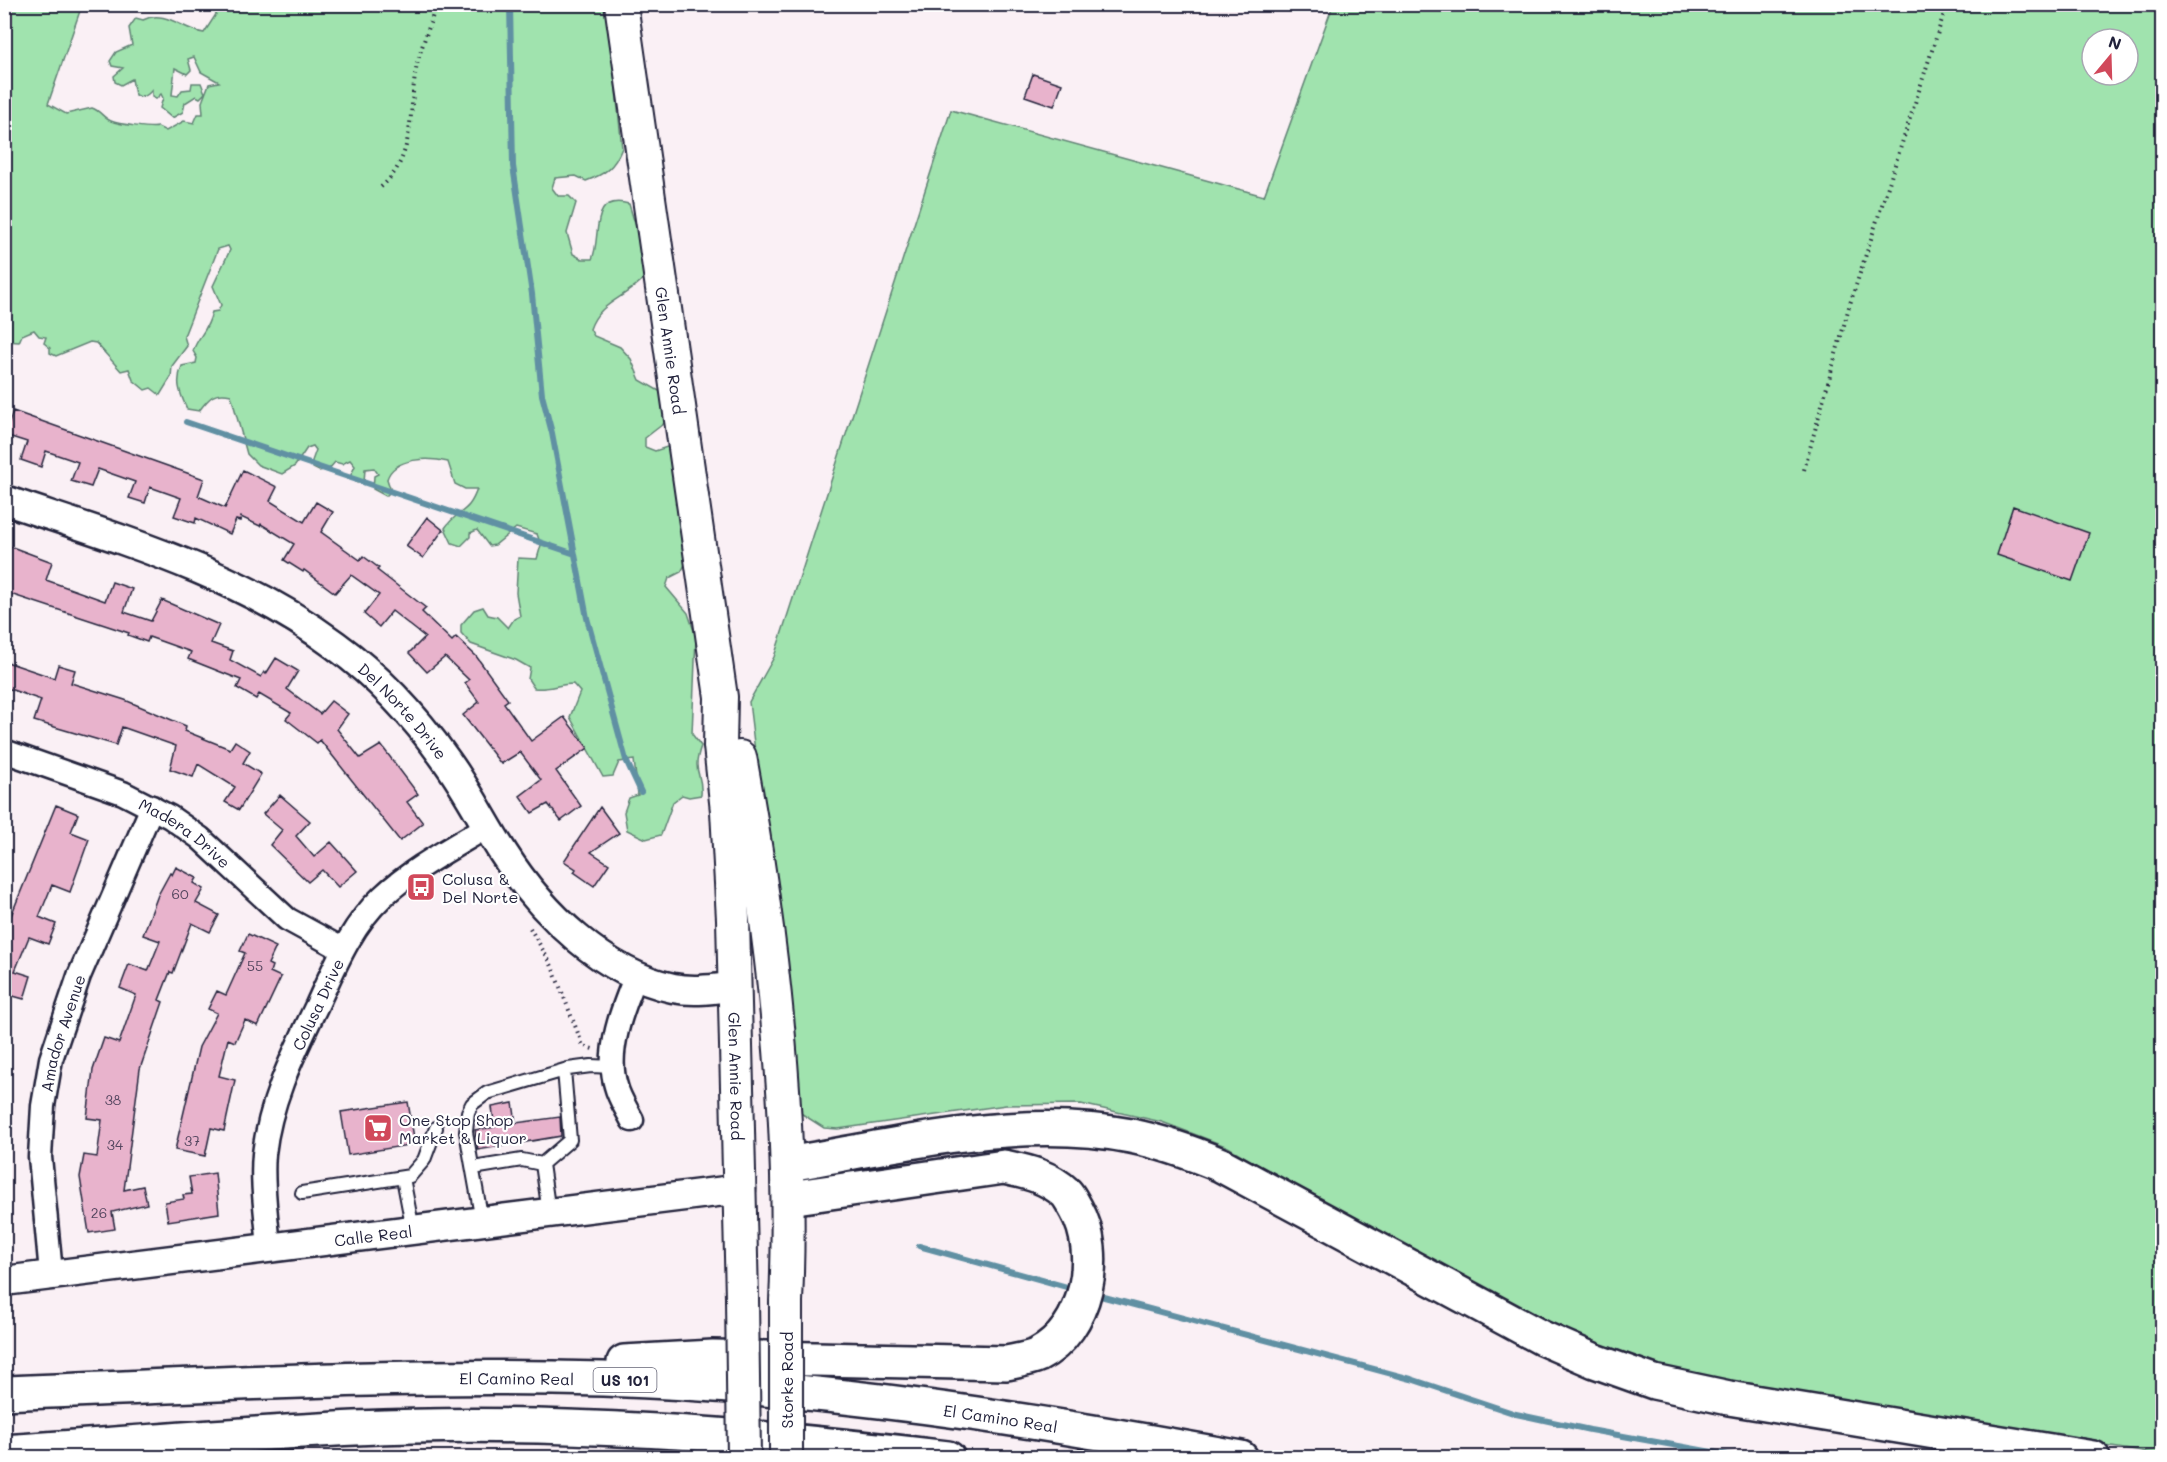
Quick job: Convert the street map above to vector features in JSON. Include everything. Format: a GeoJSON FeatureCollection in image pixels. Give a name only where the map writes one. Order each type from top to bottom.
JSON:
{"type":"FeatureCollection","features":[{"type":"Feature","properties":{"kind":"highway"},"geometry":{"type":"LineString","coordinates":[[788,1164],[978,1132],[1069,1128],[1130,1135],[1180,1148],[1221,1165],[1483,1309],[1595,1361],[1654,1382],[1729,1398],[2093,1458]]}},
{"type":"Feature","properties":{"kind":"highway"},"geometry":{"type":"LineString","coordinates":[[364,1379],[713,1357],[1007,1363],[1038,1355],[1058,1338],[1075,1314],[1087,1288],[1090,1266],[1089,1244],[1082,1219],[1067,1194],[1037,1174],[1004,1167],[789,1198]]}},
{"type":"Feature","properties":{"kind":"highway","name":"El Camino Real"},"geometry":{"type":"LineString","coordinates":[[4,1393],[364,1379],[603,1379],[814,1394],[1064,1425],[1241,1458]]}},
{"type":"Feature","properties":{"kind":"highway"},"geometry":{"type":"LineString","coordinates":[[4,1452],[356,1428],[496,1427],[713,1434],[831,1443],[948,1458]]}},
{"type":"Feature","properties":{"kind":"main road","name":"Glen Annie Road"},"geometry":{"type":"LineString","coordinates":[[621,4],[721,697],[720,746],[731,879],[741,1189],[744,1458]]}},
{"type":"Feature","properties":{"kind":"main road","name":"Glen Annie Road"},"geometry":{"type":"LineString","coordinates":[[721,697],[738,746],[762,889],[788,1164],[786,1302]]}},
{"type":"Feature","properties":{"kind":"main road"},"geometry":{"type":"LineString","coordinates":[[741,1189],[788,1164]]}},
{"type":"Feature","properties":{"kind":"main road"},"geometry":{"type":"LineString","coordinates":[[741,1189],[789,1198]]}},
{"type":"Feature","properties":{"kind":"main road","name":"Storke Road"},"geometry":{"type":"LineString","coordinates":[[786,1302],[786,1458]]}},
{"type":"Feature","properties":{"kind":"street","name":"Del Norte Drive"},"geometry":{"type":"LineString","coordinates":[[4,500],[206,571],[248,590],[303,622],[377,679],[403,705],[448,762],[524,882],[556,918],[593,950],[636,976],[674,988],[699,991],[733,987]]}},
{"type":"Feature","properties":{"kind":"street","name":"Madera Drive"},"geometry":{"type":"LineString","coordinates":[[4,751],[84,777],[152,807],[200,838],[287,919],[342,949]]}},
{"type":"Feature","properties":{"kind":"street","name":"Amador Avenue"},"geometry":{"type":"LineString","coordinates":[[51,1273],[40,1157],[43,1106],[51,1059],[83,967],[152,807]]}},
{"type":"Feature","properties":{"kind":"street","name":"Colusa Drive"},"geometry":{"type":"LineString","coordinates":[[269,1249],[263,1183],[268,1127],[290,1062],[342,949],[357,926],[381,898],[409,875],[488,826]]}},
{"type":"Feature","properties":{"kind":"street"},"geometry":{"type":"LineString","coordinates":[[632,1120],[615,1083],[613,1067],[616,1035],[627,996],[636,976]]}},
{"type":"Feature","properties":{"kind":"street","name":"Calle Real"},"geometry":{"type":"LineString","coordinates":[[4,1281],[51,1273],[269,1249],[741,1189]]}},
{"type":"Feature","properties":{"kind":"lane"},"geometry":{"type":"LineString","coordinates":[[482,1221],[466,1131],[468,1112],[472,1104],[488,1093],[564,1070],[591,1066],[613,1067]]}},
{"type":"Feature","properties":{"kind":"lane"},"geometry":{"type":"LineString","coordinates":[[542,1164],[570,1140],[564,1070]]}},
{"type":"Feature","properties":{"kind":"lane"},"geometry":{"type":"LineString","coordinates":[[302,1193],[410,1176],[420,1167],[436,1128]]}},
{"type":"Feature","properties":{"kind":"lane"},"geometry":{"type":"LineString","coordinates":[[473,1168],[522,1160],[542,1164]]}},
{"type":"Feature","properties":{"kind":"lane"},"geometry":{"type":"LineString","coordinates":[[542,1164],[549,1213]]}},
{"type":"Feature","properties":{"kind":"lane"},"geometry":{"type":"LineString","coordinates":[[403,1178],[413,1230]]}},
{"type":"Feature","properties":{"kind":"path"},"geometry":{"type":"LineString","coordinates":[[381,187],[394,176],[405,153],[412,113],[415,74],[436,4]]}},
{"type":"Feature","properties":{"kind":"path"},"geometry":{"type":"LineString","coordinates":[[1804,471],[1849,307],[1947,4]]}},
{"type":"Feature","properties":{"kind":"path"},"geometry":{"type":"LineString","coordinates":[[527,923],[551,964],[583,1046],[592,1049]]}},
{"type":"Feature","properties":{"kind":"green space"},"geometry":{"type":"Polygon","coordinates":[[[5,5],[82,5],[48,104],[66,114],[92,108],[108,120],[142,127],[158,127],[166,131],[184,121],[194,123],[198,114],[203,114],[202,102],[209,84],[219,82],[201,72],[194,57],[188,59],[191,70],[187,74],[175,68],[172,95],[178,96],[182,90],[191,89],[192,83],[201,83],[205,93],[200,98],[196,96],[185,103],[183,112],[172,118],[160,108],[163,98],[161,94],[156,99],[152,97],[152,90],[140,97],[135,95],[132,79],[121,85],[115,82],[114,76],[123,68],[112,66],[110,61],[116,52],[132,45],[129,28],[136,18],[143,20],[151,17],[166,18],[204,33],[222,5],[607,5],[622,148],[616,161],[599,176],[586,181],[576,176],[555,178],[552,188],[558,196],[569,196],[576,203],[567,233],[573,254],[582,259],[592,259],[599,219],[607,205],[616,202],[629,204],[636,227],[644,229],[648,274],[632,289],[600,312],[590,329],[594,336],[620,347],[631,359],[640,380],[661,392],[665,400],[667,421],[645,438],[645,447],[655,451],[670,446],[689,557],[681,572],[669,578],[666,587],[688,613],[696,637],[692,734],[701,746],[697,768],[701,795],[689,797],[682,795],[673,802],[661,835],[646,839],[627,830],[624,812],[629,798],[638,795],[634,760],[619,762],[613,776],[603,777],[570,717],[580,692],[573,684],[534,688],[528,679],[530,668],[516,660],[471,644],[461,633],[461,625],[474,610],[483,607],[488,615],[497,617],[508,628],[514,619],[520,616],[516,593],[518,558],[537,559],[541,545],[537,534],[516,528],[495,545],[489,546],[477,530],[470,533],[470,537],[461,546],[452,543],[445,528],[467,507],[477,489],[465,489],[455,484],[448,462],[423,459],[397,466],[387,479],[391,491],[386,496],[373,489],[374,476],[378,474],[374,468],[365,469],[364,482],[357,483],[350,477],[355,466],[350,460],[342,464],[335,462],[329,469],[319,471],[313,468],[312,461],[316,450],[313,446],[307,448],[295,466],[282,474],[258,465],[247,454],[231,395],[220,394],[212,397],[199,411],[187,409],[179,388],[180,372],[182,366],[196,363],[197,358],[193,351],[195,345],[208,325],[212,312],[218,311],[221,305],[213,286],[230,250],[228,246],[218,249],[184,336],[187,346],[172,366],[171,377],[160,395],[151,388],[145,390],[133,380],[129,369],[121,371],[96,343],[90,342],[56,356],[50,353],[50,348],[44,343],[46,337],[39,336],[34,330],[22,335],[19,342],[5,341],[5,5]]]}},
{"type":"Feature","properties":{"kind":"green space"},"geometry":{"type":"Polygon","coordinates":[[[1333,5],[2162,5],[2162,1455],[1721,1385],[1641,1364],[1472,1290],[1228,1147],[1162,1122],[1081,1104],[1006,1105],[838,1129],[824,1128],[799,1112],[749,702],[774,657],[951,110],[1264,196],[1333,5]]]}},
{"type":"Feature","properties":{"kind":"building"},"geometry":{"type":"Polygon","coordinates":[[[1033,74],[1062,84],[1054,106],[1025,96],[1033,74]]]}},
{"type":"Feature","properties":{"kind":"building"},"geometry":{"type":"Polygon","coordinates":[[[13,411],[204,479],[198,496],[225,508],[243,470],[277,487],[270,501],[304,522],[316,502],[333,512],[321,532],[360,560],[363,556],[379,568],[377,570],[426,608],[422,612],[452,641],[456,637],[476,656],[508,700],[504,703],[531,741],[564,717],[588,748],[556,771],[581,806],[561,821],[548,804],[532,813],[520,796],[541,780],[520,752],[501,764],[463,715],[479,702],[465,683],[469,680],[445,657],[427,672],[409,653],[425,637],[392,611],[379,627],[364,614],[379,595],[351,575],[335,593],[304,570],[303,572],[284,560],[294,544],[261,524],[260,526],[241,517],[240,521],[236,520],[230,534],[196,518],[195,523],[174,516],[181,498],[150,487],[145,503],[129,498],[135,482],[98,469],[91,487],[71,481],[78,462],[46,451],[41,467],[21,460],[27,442],[5,435],[13,411]]]}},
{"type":"Feature","properties":{"kind":"building"},"geometry":{"type":"Polygon","coordinates":[[[2013,506],[2089,533],[2072,581],[1997,555],[2013,506]]]}},
{"type":"Feature","properties":{"kind":"building"},"geometry":{"type":"Polygon","coordinates":[[[427,517],[443,530],[423,558],[406,546],[427,517]]]}},
{"type":"Feature","properties":{"kind":"building"},"geometry":{"type":"Polygon","coordinates":[[[4,544],[52,562],[46,580],[105,601],[112,582],[132,589],[124,612],[151,621],[162,600],[219,625],[211,643],[233,651],[230,660],[261,677],[264,672],[266,674],[276,658],[298,671],[287,689],[320,714],[331,701],[348,714],[337,729],[360,758],[381,745],[418,794],[407,802],[423,823],[400,841],[320,740],[317,743],[286,719],[291,713],[259,694],[256,699],[237,688],[241,680],[188,659],[191,652],[149,637],[147,642],[128,635],[129,633],[4,592],[4,544]]]}},
{"type":"Feature","properties":{"kind":"building"},"geometry":{"type":"Polygon","coordinates":[[[4,661],[54,678],[58,665],[75,670],[71,683],[125,700],[186,726],[185,731],[230,749],[235,741],[250,751],[243,763],[261,774],[239,810],[225,802],[235,787],[198,764],[193,777],[170,769],[176,746],[122,727],[116,745],[34,721],[41,700],[4,687],[4,661]]]}},
{"type":"Feature","properties":{"kind":"building"},"geometry":{"type":"Polygon","coordinates":[[[280,795],[310,821],[296,836],[314,857],[331,842],[357,871],[338,887],[322,870],[308,882],[270,845],[282,830],[263,814],[280,795]]]}},
{"type":"Feature","properties":{"kind":"building"},"geometry":{"type":"Polygon","coordinates":[[[56,805],[78,814],[71,832],[89,839],[70,892],[52,885],[39,917],[56,924],[48,944],[29,937],[15,971],[31,976],[24,999],[6,994],[4,996],[4,933],[56,805]]]}},
{"type":"Feature","properties":{"kind":"building"},"geometry":{"type":"Polygon","coordinates":[[[600,807],[619,833],[591,852],[609,864],[594,886],[574,872],[576,869],[564,861],[600,807]]]}},
{"type":"Feature","properties":{"kind":"building"},"geometry":{"type":"Polygon","coordinates":[[[176,867],[197,878],[194,883],[204,889],[196,903],[219,915],[210,932],[192,923],[173,973],[170,972],[159,1000],[163,1002],[140,1069],[124,1190],[143,1186],[147,1204],[112,1212],[115,1229],[89,1233],[80,1177],[84,1155],[97,1157],[102,1120],[87,1118],[93,1070],[104,1038],[119,1043],[136,995],[120,988],[129,964],[148,971],[160,941],[143,935],[158,895],[170,873],[172,875],[176,867]]]}},
{"type":"Feature","properties":{"kind":"building"},"geometry":{"type":"Polygon","coordinates":[[[248,934],[276,947],[268,964],[272,966],[270,972],[281,977],[258,1026],[245,1020],[235,1042],[228,1039],[219,1076],[235,1080],[224,1131],[211,1128],[205,1156],[175,1150],[199,1047],[217,1013],[208,1009],[217,991],[226,995],[245,953],[240,951],[248,934]]]}},
{"type":"Feature","properties":{"kind":"building","name":"One Stop Shop Market & Liquor"},"geometry":{"type":"Polygon","coordinates":[[[408,1102],[415,1144],[348,1155],[341,1112],[408,1102]]]}},
{"type":"Feature","properties":{"kind":"building"},"geometry":{"type":"Polygon","coordinates":[[[513,1103],[516,1123],[560,1117],[561,1136],[478,1150],[475,1130],[495,1127],[492,1107],[513,1103]]]}},
{"type":"Feature","properties":{"kind":"building"},"geometry":{"type":"Polygon","coordinates":[[[215,1173],[219,1213],[168,1221],[165,1202],[184,1199],[183,1195],[192,1194],[189,1177],[215,1173]]]}},
{"type":"Feature","properties":{"kind":"waterway"},"geometry":{"type":"LineString","coordinates":[[510,4],[513,166],[532,294],[542,395],[552,433],[587,618],[626,760],[641,792]]}},
{"type":"Feature","properties":{"kind":"waterway"},"geometry":{"type":"LineString","coordinates":[[186,422],[575,554]]}},
{"type":"Feature","properties":{"kind":"waterway"},"geometry":{"type":"LineString","coordinates":[[919,1246],[1074,1289]]}},
{"type":"Feature","properties":{"kind":"waterway"},"geometry":{"type":"LineString","coordinates":[[1093,1294],[1411,1379],[1516,1414],[1745,1458]]}},
{"type":"Feature","properties":{"kind":"place","name":"Colusa & Del Norte"},"geometry":{"type":"Point","coordinates":[421,887]}},
{"type":"Feature","properties":{"kind":"place","name":"One Stop Shop Market & Liquor"},"geometry":{"type":"Point","coordinates":[378,1128]}}]}
